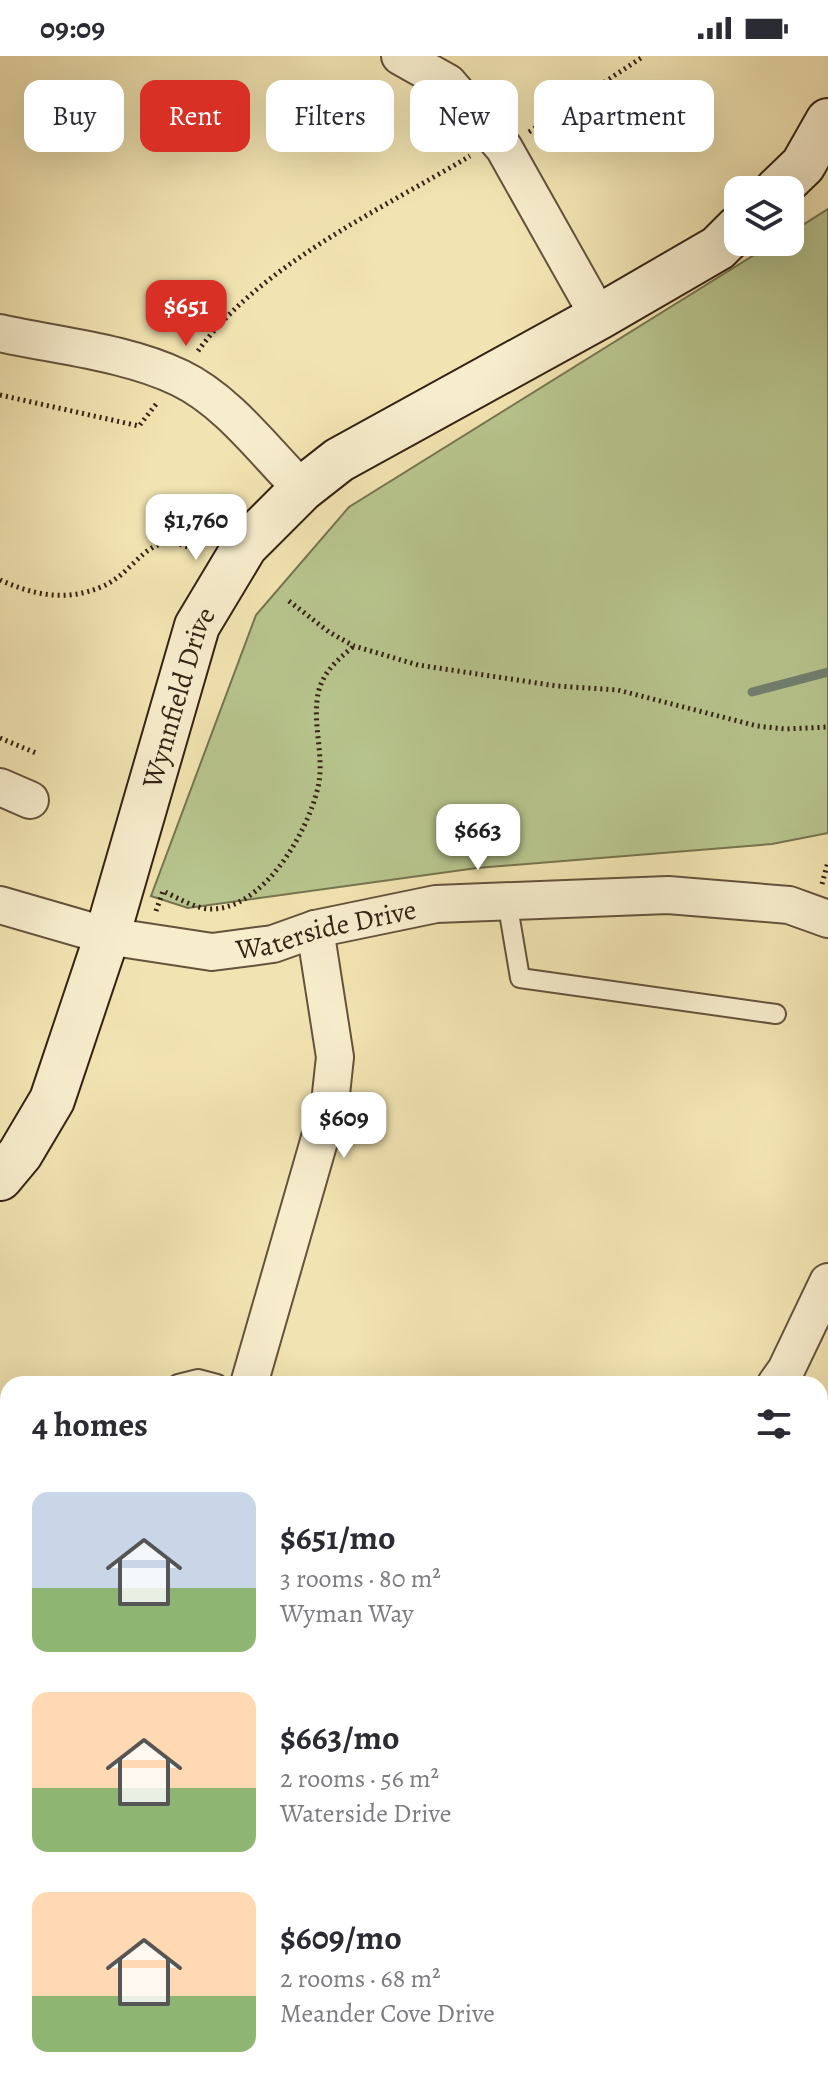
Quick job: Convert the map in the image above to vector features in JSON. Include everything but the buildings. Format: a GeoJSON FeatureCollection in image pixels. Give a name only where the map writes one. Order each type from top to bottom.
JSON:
{"type":"FeatureCollection","features":[{"type":"Feature","properties":{"kind":"street"},"geometry":{"type":"LineString","coordinates":[[424,62],[445,80]]}},
{"type":"Feature","properties":{"kind":"street"},"geometry":{"type":"LineString","coordinates":[[792,176],[803,165],[828,121]]}},
{"type":"Feature","properties":{"kind":"street"},"geometry":{"type":"LineString","coordinates":[[506,152],[599,317]]}},
{"type":"Feature","properties":{"kind":"street","name":"Wynnfield Drive"},"geometry":{"type":"LineString","coordinates":[[0,1178],[20,1154],[52,1100],[126,939],[197,626],[245,546],[302,489],[339,460],[599,317],[724,242]]}},
{"type":"Feature","properties":{"kind":"street"},"geometry":{"type":"LineString","coordinates":[[0,333],[126,361],[179,377],[215,400],[302,489]]}},
{"type":"Feature","properties":{"kind":"street","name":"Waterside Drive"},"geometry":{"type":"LineString","coordinates":[[0,905],[126,939],[212,952],[273,944],[315,929],[436,904],[668,895],[789,905],[828,919]]}},
{"type":"Feature","properties":{"kind":"street"},"geometry":{"type":"LineString","coordinates":[[251,1376],[330,1103],[335,1057],[315,929]]}},
{"type":"Feature","properties":{"kind":"street"},"geometry":{"type":"LineString","coordinates":[[782,1376],[828,1282]]}},
{"type":"Feature","properties":{"kind":"lane"},"geometry":{"type":"LineString","coordinates":[[507,901],[520,978],[776,1014]]}},
{"type":"Feature","properties":{"kind":"path"},"geometry":{"type":"LineString","coordinates":[[518,134],[644,56]]}},
{"type":"Feature","properties":{"kind":"path"},"geometry":{"type":"LineString","coordinates":[[179,377],[211,333],[271,276],[487,152]]}},
{"type":"Feature","properties":{"kind":"path"},"geometry":{"type":"LineString","coordinates":[[0,395],[139,426]]}},
{"type":"Feature","properties":{"kind":"path"},"geometry":{"type":"LineString","coordinates":[[0,580],[39,595],[77,594],[103,587],[152,546],[173,542],[196,551]]}},
{"type":"Feature","properties":{"kind":"path"},"geometry":{"type":"LineString","coordinates":[[289,601],[329,632],[354,646],[418,665],[557,686],[649,695],[731,722],[785,729],[828,727]]}},
{"type":"Feature","properties":{"kind":"path"},"geometry":{"type":"LineString","coordinates":[[126,939],[163,891],[209,909],[234,903],[264,885],[284,861],[318,786],[318,695],[332,666],[354,646]]}},
{"type":"Feature","properties":{"kind":"path"},"geometry":{"type":"LineString","coordinates":[[0,738],[36,753]]}},
{"type":"Feature","properties":{"kind":"green space"},"geometry":{"type":"Polygon","coordinates":[[[828,209],[828,833],[772,844],[477,868],[188,908],[151,896],[256,615],[349,507],[752,256],[804,256],[804,224],[828,209]]]}},
{"type":"Feature","properties":{"kind":"waterway"},"geometry":{"type":"LineString","coordinates":[[752,692],[828,672]]}}]}
